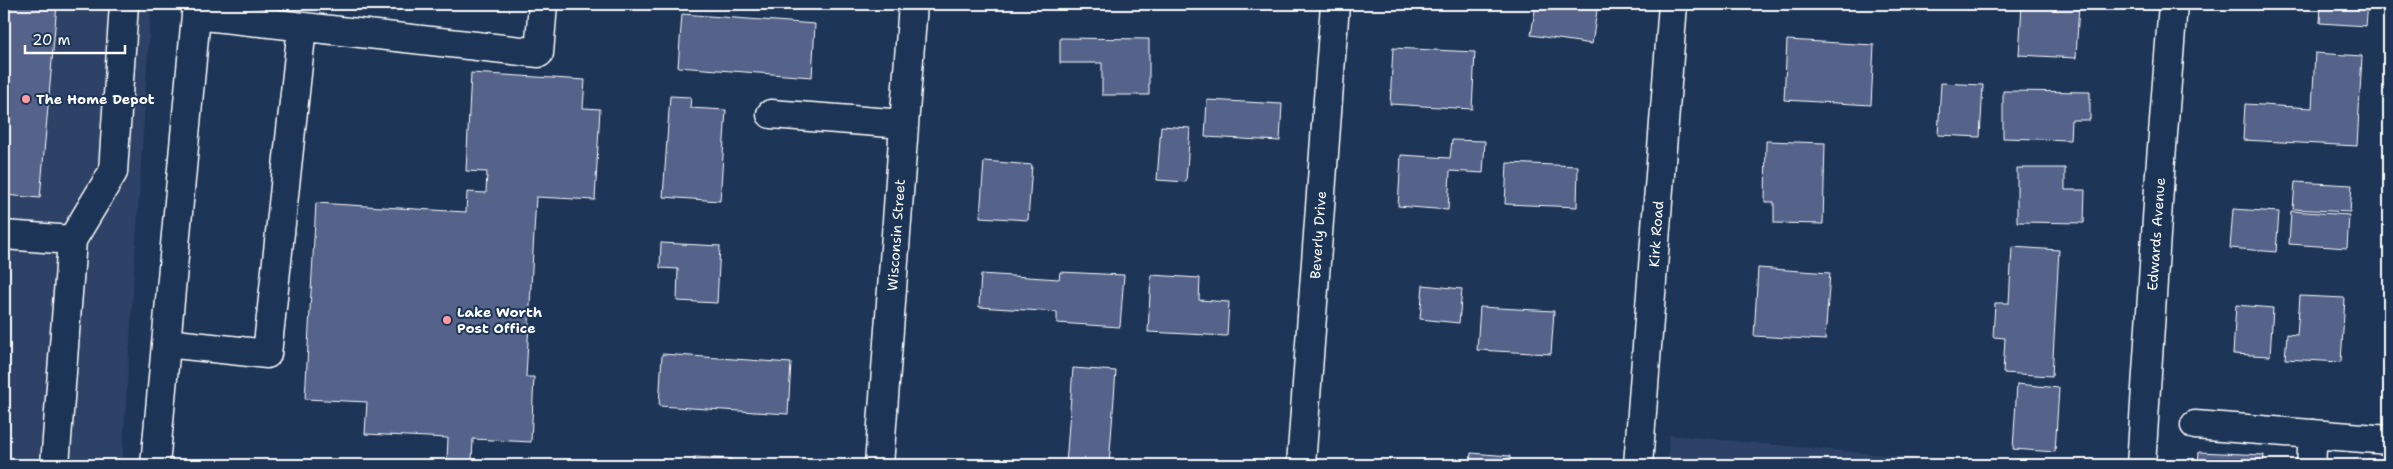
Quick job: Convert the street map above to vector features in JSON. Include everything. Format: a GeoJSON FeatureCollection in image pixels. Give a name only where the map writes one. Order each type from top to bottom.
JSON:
{"type":"FeatureCollection","features":[{"type":"Feature","properties":{"kind":"street"},"geometry":{"type":"LineString","coordinates":[[55,465],[72,240],[112,172],[124,4]]}},
{"type":"Feature","properties":{"kind":"street"},"geometry":{"type":"LineString","coordinates":[[155,465],[196,10],[302,27],[539,53],[543,4]]}},
{"type":"Feature","properties":{"kind":"street","name":"Wisconsin Street"},"geometry":{"type":"LineString","coordinates":[[879,465],[913,4]]}},
{"type":"Feature","properties":{"kind":"street","name":"Beverly Drive"},"geometry":{"type":"LineString","coordinates":[[1302,465],[1335,4]]}},
{"type":"Feature","properties":{"kind":"street","name":"Kirk Road"},"geometry":{"type":"LineString","coordinates":[[1638,465],[1673,4]]}},
{"type":"Feature","properties":{"kind":"street","name":"Edwards Avenue"},"geometry":{"type":"LineString","coordinates":[[2141,465],[2173,4]]}},
{"type":"Feature","properties":{"kind":"street"},"geometry":{"type":"LineString","coordinates":[[166,343],[267,354],[302,27]]}},
{"type":"Feature","properties":{"kind":"street"},"geometry":{"type":"LineString","coordinates":[[771,114],[904,124]]}},
{"type":"Feature","properties":{"kind":"street"},"geometry":{"type":"LineString","coordinates":[[4,234],[72,240]]}},
{"type":"Feature","properties":{"kind":"street"},"geometry":{"type":"LineString","coordinates":[[2195,425],[2389,440]]}},
{"type":"Feature","properties":{"kind":"street"},"geometry":{"type":"LineString","coordinates":[[2311,465],[2313,434]]}},
{"type":"Feature","properties":{"kind":"shaded area"},"geometry":{"type":"Polygon","coordinates":[[[4,4],[151,4],[122,465],[4,465],[4,4]]]}},
{"type":"Feature","properties":{"kind":"shaded area"},"geometry":{"type":"Polygon","coordinates":[[[1669,435],[1916,458],[1915,465],[1668,465],[1669,435]]]}},
{"type":"Feature","properties":{"kind":"building","name":"The Home Depot"},"geometry":{"type":"Polygon","coordinates":[[[4,4],[57,4],[40,198],[4,195],[4,4]]]}},
{"type":"Feature","properties":{"kind":"building"},"geometry":{"type":"Polygon","coordinates":[[[1536,4],[1598,4],[1592,44],[1531,35],[1536,4]]]}},
{"type":"Feature","properties":{"kind":"building"},"geometry":{"type":"Polygon","coordinates":[[[2022,4],[2079,4],[2076,58],[2019,55],[2022,4]]]}},
{"type":"Feature","properties":{"kind":"building"},"geometry":{"type":"Polygon","coordinates":[[[2321,4],[2368,4],[2366,26],[2320,23],[2321,4]]]}},
{"type":"Feature","properties":{"kind":"building"},"geometry":{"type":"Polygon","coordinates":[[[682,14],[815,24],[812,77],[678,67],[682,14]]]}},
{"type":"Feature","properties":{"kind":"building"},"geometry":{"type":"Polygon","coordinates":[[[1060,38],[1149,39],[1149,95],[1102,95],[1102,63],[1060,63],[1060,38]]]}},
{"type":"Feature","properties":{"kind":"building"},"geometry":{"type":"Polygon","coordinates":[[[1787,40],[1874,45],[1871,105],[1784,100],[1787,40]]]}},
{"type":"Feature","properties":{"kind":"building"},"geometry":{"type":"Polygon","coordinates":[[[1393,48],[1475,52],[1472,109],[1390,104],[1393,48]]]}},
{"type":"Feature","properties":{"kind":"building"},"geometry":{"type":"Polygon","coordinates":[[[2315,53],[2362,56],[2357,146],[2243,140],[2245,104],[2312,108],[2315,53]]]}},
{"type":"Feature","properties":{"kind":"building"},"geometry":{"type":"Polygon","coordinates":[[[471,73],[585,80],[583,108],[600,109],[595,200],[536,197],[526,377],[534,377],[531,442],[473,439],[472,461],[447,459],[448,438],[365,434],[367,402],[305,399],[316,203],[466,212],[467,192],[486,193],[487,172],[466,171],[471,73]]]}},
{"type":"Feature","properties":{"kind":"building"},"geometry":{"type":"Polygon","coordinates":[[[1941,83],[1983,85],[1980,137],[1938,135],[1941,83]]]}},
{"type":"Feature","properties":{"kind":"building"},"geometry":{"type":"Polygon","coordinates":[[[2003,91],[2090,92],[2090,120],[2071,120],[2070,140],[2003,138],[2003,91]]]}},
{"type":"Feature","properties":{"kind":"building"},"geometry":{"type":"Polygon","coordinates":[[[670,96],[691,97],[690,108],[726,110],[720,201],[663,197],[670,96]]]}},
{"type":"Feature","properties":{"kind":"building"},"geometry":{"type":"Polygon","coordinates":[[[1207,100],[1282,104],[1280,141],[1205,137],[1207,100]]]}},
{"type":"Feature","properties":{"kind":"building"},"geometry":{"type":"Polygon","coordinates":[[[1161,126],[1190,128],[1186,182],[1157,180],[1161,126]]]}},
{"type":"Feature","properties":{"kind":"building"},"geometry":{"type":"Polygon","coordinates":[[[1452,140],[1485,141],[1483,173],[1450,171],[1448,210],[1398,206],[1401,155],[1450,158],[1452,140]]]}},
{"type":"Feature","properties":{"kind":"building"},"geometry":{"type":"Polygon","coordinates":[[[1766,141],[1825,143],[1823,224],[1774,223],[1774,202],[1765,202],[1766,141]]]}},
{"type":"Feature","properties":{"kind":"building"},"geometry":{"type":"Polygon","coordinates":[[[984,161],[1032,165],[1028,220],[980,217],[984,161]]]}},
{"type":"Feature","properties":{"kind":"building"},"geometry":{"type":"Polygon","coordinates":[[[1507,163],[1578,166],[1577,207],[1505,204],[1507,163]]]}},
{"type":"Feature","properties":{"kind":"building"},"geometry":{"type":"Polygon","coordinates":[[[2017,168],[2065,168],[2065,190],[2085,190],[2084,223],[2017,222],[2017,168]]]}},
{"type":"Feature","properties":{"kind":"building"},"geometry":{"type":"Polygon","coordinates":[[[2295,182],[2352,185],[2350,212],[2293,209],[2295,182]]]}},
{"type":"Feature","properties":{"kind":"building"},"geometry":{"type":"Polygon","coordinates":[[[2233,209],[2279,212],[2276,252],[2230,248],[2233,209]]]}},
{"type":"Feature","properties":{"kind":"building"},"geometry":{"type":"Polygon","coordinates":[[[2291,211],[2349,215],[2347,248],[2289,244],[2291,211]]]}},
{"type":"Feature","properties":{"kind":"building"},"geometry":{"type":"Polygon","coordinates":[[[661,243],[720,246],[717,303],[677,301],[678,269],[660,268],[661,243]]]}},
{"type":"Feature","properties":{"kind":"building"},"geometry":{"type":"Polygon","coordinates":[[[2012,247],[2059,250],[2052,376],[2003,373],[2005,338],[1993,337],[1995,303],[2009,303],[2012,247]]]}},
{"type":"Feature","properties":{"kind":"building"},"geometry":{"type":"Polygon","coordinates":[[[1758,268],[1830,273],[1825,340],[1754,336],[1758,268]]]}},
{"type":"Feature","properties":{"kind":"building"},"geometry":{"type":"Polygon","coordinates":[[[1060,272],[1124,275],[1120,327],[1057,323],[1057,312],[979,307],[981,274],[1059,279],[1060,272]]]}},
{"type":"Feature","properties":{"kind":"building"},"geometry":{"type":"Polygon","coordinates":[[[1151,275],[1200,278],[1199,300],[1229,302],[1227,336],[1148,332],[1151,275]]]}},
{"type":"Feature","properties":{"kind":"building"},"geometry":{"type":"Polygon","coordinates":[[[1423,285],[1462,289],[1459,323],[1420,319],[1423,285]]]}},
{"type":"Feature","properties":{"kind":"building"},"geometry":{"type":"Polygon","coordinates":[[[2300,296],[2345,298],[2341,362],[2285,359],[2287,334],[2297,335],[2300,296]]]}},
{"type":"Feature","properties":{"kind":"building"},"geometry":{"type":"Polygon","coordinates":[[[2236,305],[2273,308],[2270,356],[2233,354],[2236,305]]]}},
{"type":"Feature","properties":{"kind":"building"},"geometry":{"type":"Polygon","coordinates":[[[1480,307],[1554,311],[1551,354],[1477,350],[1480,307]]]}},
{"type":"Feature","properties":{"kind":"building"},"geometry":{"type":"Polygon","coordinates":[[[662,354],[791,363],[788,414],[659,406],[662,354]]]}},
{"type":"Feature","properties":{"kind":"building"},"geometry":{"type":"Polygon","coordinates":[[[1073,368],[1116,371],[1109,465],[1066,465],[1073,368]]]}},
{"type":"Feature","properties":{"kind":"building"},"geometry":{"type":"Polygon","coordinates":[[[2017,384],[2059,388],[2055,452],[2013,449],[2017,384]]]}},
{"type":"Feature","properties":{"kind":"building"},"geometry":{"type":"Polygon","coordinates":[[[2199,452],[2264,455],[2263,465],[2198,465],[2199,452]]]}},
{"type":"Feature","properties":{"kind":"building"},"geometry":{"type":"Polygon","coordinates":[[[1471,453],[1510,456],[1510,465],[1470,465],[1471,453]]]}},
{"type":"Feature","properties":{"kind":"building"},"geometry":{"type":"Polygon","coordinates":[[[694,457],[731,459],[731,465],[694,465],[694,457]]]}},
{"type":"Feature","properties":{"kind":"place","name":"The Home Depot"},"geometry":{"type":"Point","coordinates":[26,99]}},
{"type":"Feature","properties":{"kind":"place","name":"Lake Worth Post Office"},"geometry":{"type":"Point","coordinates":[447,320]}}]}
